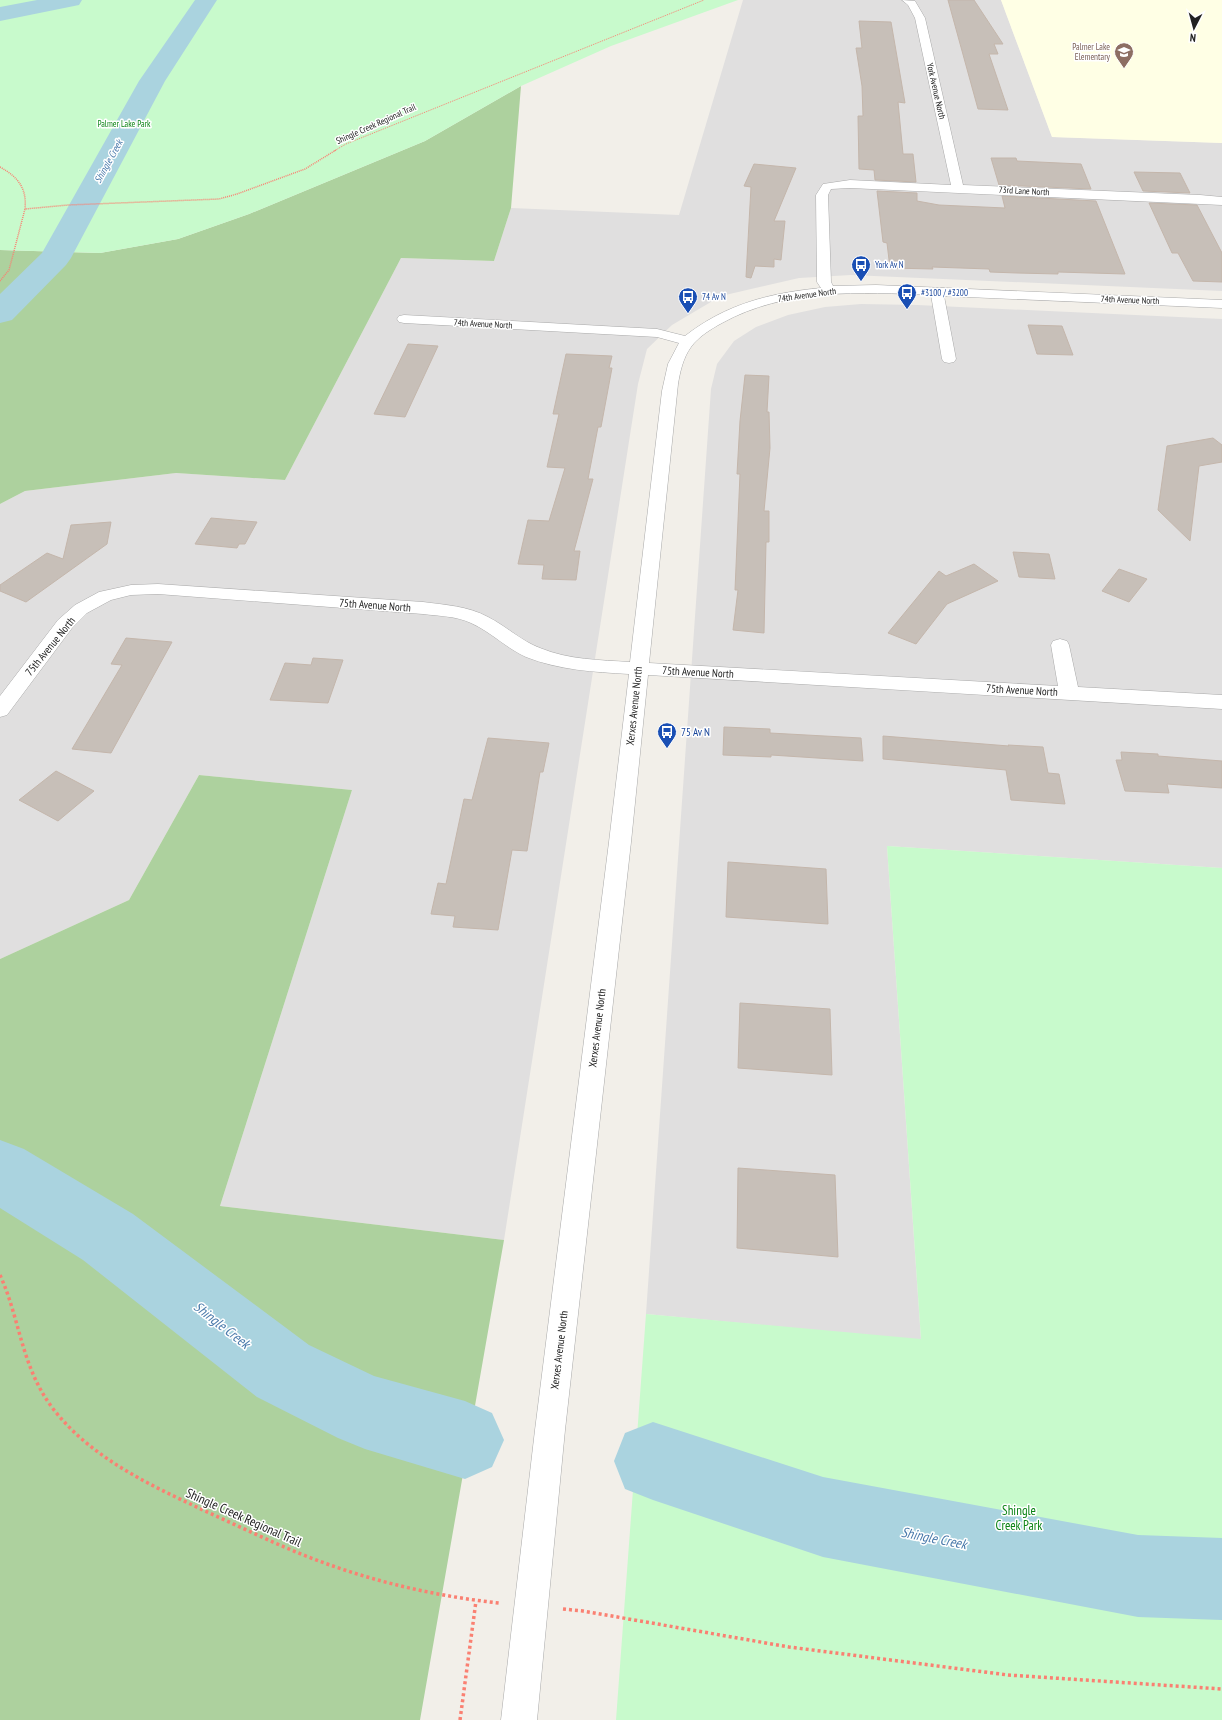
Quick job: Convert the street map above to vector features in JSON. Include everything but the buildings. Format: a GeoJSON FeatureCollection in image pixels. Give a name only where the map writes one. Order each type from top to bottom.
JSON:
{"type":"FeatureCollection","features":[{"type":"Feature","properties":{"kind":"street","name":"York Avenue North"},"geometry":{"type":"LineString","coordinates":[[906,0],[912,3],[920,18],[958,188]]}},
{"type":"Feature","properties":{"kind":"street","name":"73rd Lane North"},"geometry":{"type":"LineString","coordinates":[[829,290],[824,282],[822,195],[827,186],[850,184],[958,188],[1222,201]]}},
{"type":"Feature","properties":{"kind":"street","name":"74th Avenue North"},"geometry":{"type":"LineString","coordinates":[[404,319],[656,334],[689,341],[713,323],[752,305],[791,295],[829,290],[876,289],[1222,304]]}},
{"type":"Feature","properties":{"kind":"street"},"geometry":{"type":"LineString","coordinates":[[937,292],[948,359]]}},
{"type":"Feature","properties":{"kind":"street","name":"Xerxes Avenue North"},"geometry":{"type":"LineString","coordinates":[[519,1720],[549,1438],[620,842],[669,390],[676,362],[689,341]]}},
{"type":"Feature","properties":{"kind":"street","name":"75th Avenue North"},"geometry":{"type":"LineString","coordinates":[[0,710],[65,624],[81,609],[105,596],[131,590],[158,588],[423,608],[454,612],[471,616],[492,626],[513,642],[554,661],[591,666],[1222,702]]}},
{"type":"Feature","properties":{"kind":"street"},"geometry":{"type":"LineString","coordinates":[[1060,645],[1069,693]]}},
{"type":"Feature","properties":{"kind":"path","name":"Shingle Creek Regional Trail"},"geometry":{"type":"LineString","coordinates":[[25,209],[68,205],[203,200],[228,196],[305,169],[346,144],[704,0]]}},
{"type":"Feature","properties":{"kind":"path"},"geometry":{"type":"LineString","coordinates":[[0,167],[16,177],[20,182],[24,192],[25,209],[9,270],[0,281]]}},
{"type":"Feature","properties":{"kind":"path","name":"Shingle Creek Regional Trail"},"geometry":{"type":"LineString","coordinates":[[0,1275],[12,1304],[19,1338],[39,1387],[51,1407],[66,1426],[87,1444],[107,1458],[172,1495],[274,1543],[328,1564],[386,1582],[453,1598],[476,1601],[460,1720]]}},
{"type":"Feature","properties":{"kind":"path"},"geometry":{"type":"LineString","coordinates":[[583,1611],[789,1647],[992,1673],[1222,1689]]}},
{"type":"Feature","properties":{"kind":"shaded area"},"geometry":{"type":"Polygon","coordinates":[[[743,0],[1001,0],[1052,137],[1222,143],[1222,291],[851,275],[799,278],[721,296],[672,325],[647,349],[638,384],[504,1240],[220,1206],[352,790],[199,775],[129,900],[0,959],[0,504],[25,491],[176,473],[285,480],[401,258],[494,261],[511,208],[679,215],[743,0]]]}},
{"type":"Feature","properties":{"kind":"shaded area","name":"Palmer Lake Elementary"},"geometry":{"type":"Polygon","coordinates":[[[1001,0],[1222,0],[1222,143],[1052,137],[1001,0]]]}},
{"type":"Feature","properties":{"kind":"shaded area"},"geometry":{"type":"Polygon","coordinates":[[[861,304],[917,305],[1222,319],[1222,868],[887,846],[921,1340],[646,1314],[711,389],[717,364],[734,341],[756,327],[788,315],[825,307],[861,304]]]}},
{"type":"Feature","properties":{"kind":"green space","name":"Palmer Lake Park"},"geometry":{"type":"Polygon","coordinates":[[[0,0],[738,0],[611,46],[521,86],[425,141],[249,214],[178,239],[100,253],[0,250],[0,0]]]}},
{"type":"Feature","properties":{"kind":"green space"},"geometry":{"type":"Polygon","coordinates":[[[521,86],[511,208],[494,261],[401,258],[285,480],[176,473],[25,491],[0,504],[0,250],[100,253],[178,239],[249,214],[425,141],[521,86]]]}},
{"type":"Feature","properties":{"kind":"green space"},"geometry":{"type":"Polygon","coordinates":[[[199,775],[352,790],[220,1206],[504,1240],[420,1720],[0,1720],[0,959],[129,900],[199,775]]]}},
{"type":"Feature","properties":{"kind":"green space","name":"Shingle Creek Park"},"geometry":{"type":"Polygon","coordinates":[[[887,846],[1222,868],[1222,1720],[616,1720],[646,1314],[921,1339],[887,846]]]}},
{"type":"Feature","properties":{"kind":"waterway"},"geometry":{"type":"LineString","coordinates":[[0,14],[71,0]]}},
{"type":"Feature","properties":{"kind":"waterway","name":"Shingle Creek"},"geometry":{"type":"LineString","coordinates":[[0,313],[55,258],[152,81],[206,0]]}},
{"type":"Feature","properties":{"kind":"waterway","name":"Shingle Creek"},"geometry":{"type":"LineString","coordinates":[[0,1171],[108,1237],[283,1371],[365,1411],[465,1440]]}},
{"type":"Feature","properties":{"kind":"waterway","name":"Shingle Creek"},"geometry":{"type":"LineString","coordinates":[[653,1461],[823,1517],[1138,1576],[1222,1579]]}},
{"type":"Feature","properties":{"kind":"place","name":"Palmer Lake Elementary"},"geometry":{"type":"Point","coordinates":[1124,69]}},
{"type":"Feature","properties":{"kind":"place","name":"York Av N"},"geometry":{"type":"Point","coordinates":[861,282]}},
{"type":"Feature","properties":{"kind":"place","name":"#3100 / #3200"},"geometry":{"type":"Point","coordinates":[907,310]}},
{"type":"Feature","properties":{"kind":"place","name":"74 Av N"},"geometry":{"type":"Point","coordinates":[688,314]}},
{"type":"Feature","properties":{"kind":"place","name":"75 Av N"},"geometry":{"type":"Point","coordinates":[667,749]}}]}
